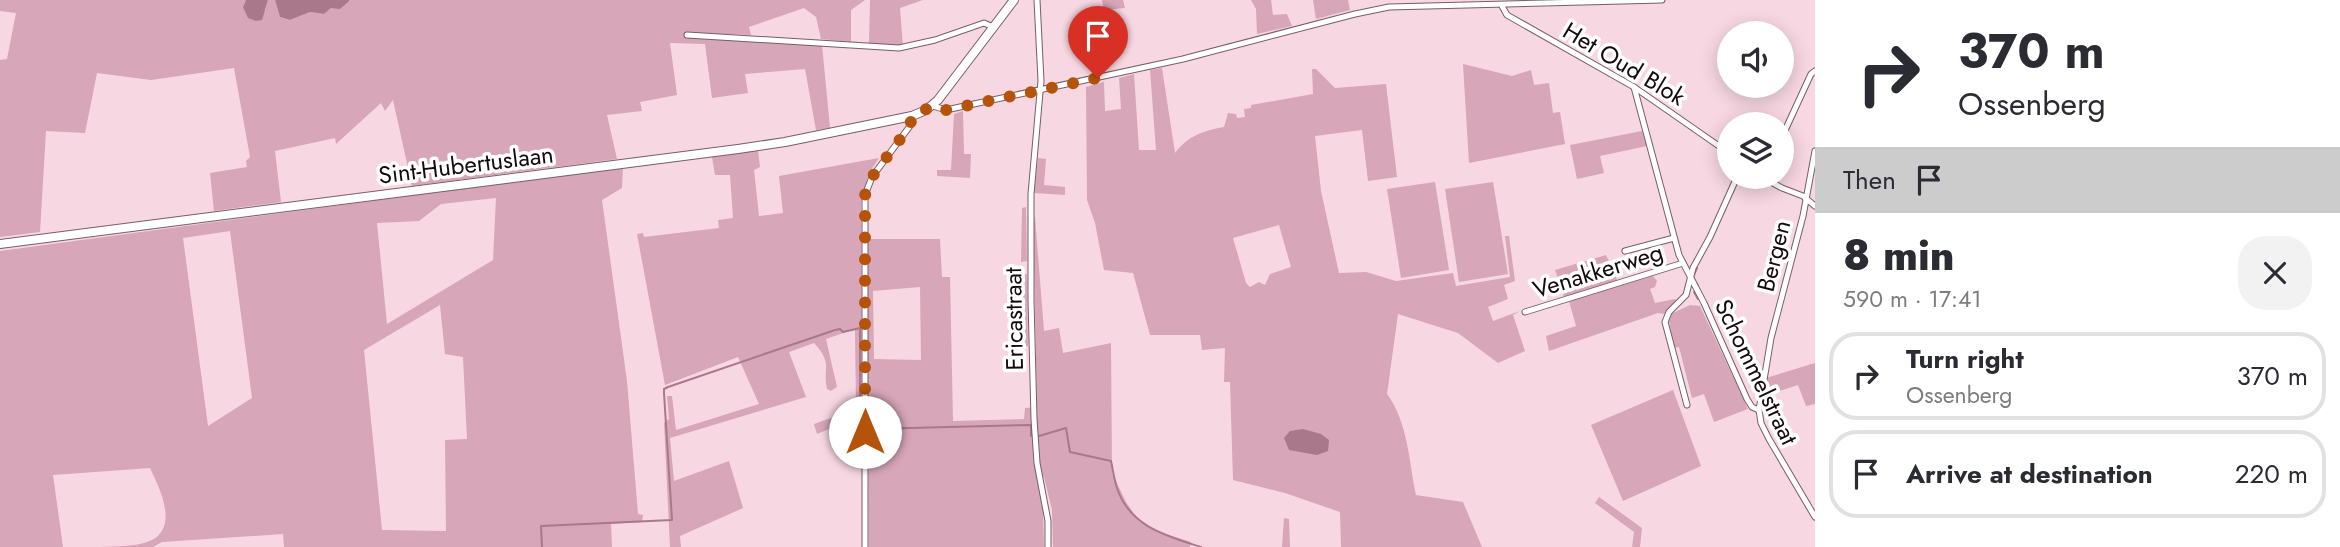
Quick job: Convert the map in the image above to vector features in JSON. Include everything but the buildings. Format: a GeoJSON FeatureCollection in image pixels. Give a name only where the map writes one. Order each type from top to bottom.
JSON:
{"type":"FeatureCollection","features":[{"type":"Feature","properties":{"kind":"street"},"geometry":{"type":"LineString","coordinates":[[1014,0],[933,106],[946,110],[1183,59],[1389,7],[1437,3],[1502,6],[1662,0]]}},
{"type":"Feature","properties":{"kind":"street","name":"Ericastraat"},"geometry":{"type":"LineString","coordinates":[[1037,0],[1040,90],[1031,194],[1031,313],[1035,447],[1048,521],[1048,547]]}},
{"type":"Feature","properties":{"kind":"street","name":"Het Oud Blok"},"geometry":{"type":"LineString","coordinates":[[1502,6],[1507,15],[1634,87],[1717,145]]}},
{"type":"Feature","properties":{"kind":"street"},"geometry":{"type":"LineString","coordinates":[[687,35],[899,48],[935,40],[982,24],[993,27]]}},
{"type":"Feature","properties":{"kind":"street"},"geometry":{"type":"LineString","coordinates":[[1794,112],[1811,74],[1815,71]]}},
{"type":"Feature","properties":{"kind":"street","name":"Schommelstraat"},"geometry":{"type":"LineString","coordinates":[[1634,87],[1674,238],[1689,279],[1704,303],[1747,399],[1752,407],[1759,410],[1761,423],[1769,439],[1815,517]]}},
{"type":"Feature","properties":{"kind":"street","name":"Sint-Hubertuslaan"},"geometry":{"type":"LineString","coordinates":[[0,244],[750,148],[912,116],[933,106]]}},
{"type":"Feature","properties":{"kind":"street"},"geometry":{"type":"LineString","coordinates":[[865,547],[865,195],[872,177],[910,126],[912,116]]}},
{"type":"Feature","properties":{"kind":"street","name":"Bergen"},"geometry":{"type":"LineString","coordinates":[[1759,410],[1771,338],[1806,200],[1815,151]]}},
{"type":"Feature","properties":{"kind":"street","name":"Venakkerweg"},"geometry":{"type":"LineString","coordinates":[[1687,405],[1665,322],[1669,312],[1686,295],[1689,279],[1731,189]]}},
{"type":"Feature","properties":{"kind":"street"},"geometry":{"type":"LineString","coordinates":[[1785,189],[1803,196],[1815,206]]}},
{"type":"Feature","properties":{"kind":"street"},"geometry":{"type":"LineString","coordinates":[[1625,251],[1674,238]]}},
{"type":"Feature","properties":{"kind":"street","name":"Venakkerweg"},"geometry":{"type":"LineString","coordinates":[[1524,312],[1683,263]]}},
{"type":"Feature","properties":{"kind":"shaded area"},"geometry":{"type":"Polygon","coordinates":[[[0,0],[246,0],[243,7],[265,11],[268,0],[275,0],[280,17],[290,20],[310,12],[324,14],[349,0],[865,0],[851,10],[851,42],[821,39],[816,17],[804,8],[749,27],[751,35],[726,34],[725,38],[822,45],[830,128],[816,130],[805,69],[745,74],[748,93],[712,98],[705,44],[670,43],[677,95],[640,102],[642,111],[607,115],[617,159],[412,186],[393,100],[385,111],[381,103],[336,144],[335,138],[275,151],[281,202],[214,211],[210,173],[247,167],[246,161],[250,157],[234,68],[151,80],[97,73],[85,133],[46,131],[40,232],[0,237],[0,60],[7,59],[16,13],[0,11],[0,0]]]}},
{"type":"Feature","properties":{"kind":"shaded area"},"geometry":{"type":"Polygon","coordinates":[[[246,0],[268,0],[262,20],[248,18],[243,7],[246,0]]]}},
{"type":"Feature","properties":{"kind":"shaded area"},"geometry":{"type":"Polygon","coordinates":[[[275,0],[349,1],[340,9],[331,8],[324,14],[310,12],[290,20],[280,17],[275,0]]]}},
{"type":"Feature","properties":{"kind":"shaded area"},"geometry":{"type":"Polygon","coordinates":[[[870,0],[923,0],[900,8],[903,47],[869,43],[870,0]]]}},
{"type":"Feature","properties":{"kind":"shaded area"},"geometry":{"type":"Polygon","coordinates":[[[1102,0],[1123,0],[1125,8],[1104,10],[1102,0]]]}},
{"type":"Feature","properties":{"kind":"shaded area"},"geometry":{"type":"Polygon","coordinates":[[[1251,0],[1271,0],[1273,15],[1287,14],[1292,26],[1257,34],[1256,9],[1251,0]]]}},
{"type":"Feature","properties":{"kind":"shaded area"},"geometry":{"type":"Polygon","coordinates":[[[1313,0],[1348,0],[1350,10],[1316,19],[1313,0]]]}},
{"type":"Feature","properties":{"kind":"shaded area"},"geometry":{"type":"Polygon","coordinates":[[[1463,64],[1512,76],[1531,70],[1534,85],[1549,83],[1553,113],[1560,112],[1565,144],[1469,163],[1463,64]]]}},
{"type":"Feature","properties":{"kind":"shaded area"},"geometry":{"type":"Polygon","coordinates":[[[1162,68],[1175,153],[1196,135],[1224,127],[1228,113],[1236,114],[1237,118],[1245,117],[1244,109],[1251,108],[1251,105],[1313,94],[1312,69],[1316,69],[1335,88],[1386,84],[1397,177],[1368,181],[1362,130],[1315,136],[1321,191],[1339,273],[1366,272],[1396,281],[1453,273],[1456,286],[1510,277],[1505,236],[1509,236],[1515,281],[1504,285],[1508,299],[1488,307],[1493,321],[1520,311],[1513,315],[1525,351],[1498,363],[1458,333],[1398,314],[1387,394],[1404,430],[1416,495],[1463,502],[1482,547],[1341,547],[1340,512],[1285,493],[1233,480],[1230,382],[1224,382],[1225,348],[1202,350],[1200,335],[1150,335],[1133,273],[1104,270],[1095,223],[1087,200],[1086,87],[1104,82],[1105,111],[1121,109],[1119,78],[1134,74],[1139,150],[1156,150],[1150,70],[1162,68]],[[1279,225],[1233,238],[1246,283],[1250,287],[1259,282],[1265,285],[1270,274],[1291,267],[1279,225]]]}},
{"type":"Feature","properties":{"kind":"shaded area"},"geometry":{"type":"Polygon","coordinates":[[[963,111],[964,154],[971,154],[970,178],[937,176],[937,170],[951,170],[954,114],[963,111]]]}},
{"type":"Feature","properties":{"kind":"shaded area"},"geometry":{"type":"Polygon","coordinates":[[[1642,131],[1647,146],[1600,156],[1604,173],[1577,179],[1570,145],[1642,131]]]}},
{"type":"Feature","properties":{"kind":"shaded area"},"geometry":{"type":"Polygon","coordinates":[[[758,150],[760,167],[754,170],[759,216],[783,213],[779,176],[879,158],[869,173],[861,200],[862,456],[857,457],[857,417],[817,434],[814,424],[856,409],[855,329],[826,339],[837,387],[831,391],[827,389],[826,361],[814,343],[789,352],[806,397],[670,438],[674,481],[729,461],[743,508],[680,536],[681,547],[670,547],[664,423],[669,419],[667,396],[672,396],[676,430],[759,404],[738,357],[665,385],[637,234],[643,233],[644,237],[719,228],[718,220],[733,218],[730,175],[715,175],[712,157],[758,150]]]}},
{"type":"Feature","properties":{"kind":"shaded area"},"geometry":{"type":"Polygon","coordinates":[[[1038,158],[1046,159],[1044,185],[1065,187],[1065,195],[1034,193],[1038,158]]]}},
{"type":"Feature","properties":{"kind":"shaded area"},"geometry":{"type":"Polygon","coordinates":[[[623,167],[622,188],[602,200],[627,381],[638,514],[643,515],[642,522],[611,524],[612,547],[284,547],[283,534],[162,542],[153,547],[101,547],[140,544],[160,534],[166,516],[158,485],[150,468],[53,475],[63,547],[0,547],[0,251],[623,167]],[[496,198],[441,204],[419,221],[377,223],[387,324],[493,260],[496,198]],[[230,231],[183,238],[208,426],[252,398],[230,231]],[[440,305],[364,350],[382,530],[446,531],[445,440],[467,439],[463,357],[445,354],[440,305]]]}},
{"type":"Feature","properties":{"kind":"shaded area"},"geometry":{"type":"Polygon","coordinates":[[[1435,182],[1449,270],[1401,278],[1387,189],[1435,182]]]}},
{"type":"Feature","properties":{"kind":"shaded area"},"geometry":{"type":"Polygon","coordinates":[[[1493,182],[1508,274],[1459,282],[1445,189],[1493,182]]]}},
{"type":"Feature","properties":{"kind":"shaded area"},"geometry":{"type":"Polygon","coordinates":[[[1026,207],[1027,261],[1021,262],[1022,208],[1026,207]]]}},
{"type":"Feature","properties":{"kind":"shaded area"},"geometry":{"type":"Polygon","coordinates":[[[1033,217],[1044,331],[1059,328],[1063,353],[1111,343],[1112,473],[1139,521],[1156,531],[1191,542],[1190,547],[1053,547],[1052,510],[1044,477],[1038,477],[1043,505],[1044,547],[869,547],[867,239],[940,239],[942,277],[950,277],[953,421],[1024,419],[1025,408],[1037,407],[1033,217]],[[920,287],[873,291],[874,359],[921,360],[920,287]]]}},
{"type":"Feature","properties":{"kind":"shaded area"},"geometry":{"type":"Polygon","coordinates":[[[1606,255],[1618,282],[1564,297],[1555,270],[1606,255]]]}},
{"type":"Feature","properties":{"kind":"shaded area"},"geometry":{"type":"Polygon","coordinates":[[[1020,274],[1027,274],[1028,346],[1022,346],[1020,274]]]}},
{"type":"Feature","properties":{"kind":"shaded area"},"geometry":{"type":"Polygon","coordinates":[[[1653,276],[1657,281],[1655,287],[1650,289],[1655,303],[1675,299],[1678,302],[1665,314],[1658,313],[1549,351],[1546,336],[1576,326],[1569,301],[1653,276]]]}},
{"type":"Feature","properties":{"kind":"shaded area"},"geometry":{"type":"Polygon","coordinates":[[[1690,305],[1700,306],[1748,409],[1714,422],[1704,394],[1692,398],[1679,347],[1674,348],[1669,321],[1671,314],[1690,305]]]}},
{"type":"Feature","properties":{"kind":"shaded area"},"geometry":{"type":"Polygon","coordinates":[[[1815,363],[1815,404],[1806,406],[1798,385],[1764,396],[1766,378],[1815,363]]]}},
{"type":"Feature","properties":{"kind":"shaded area"},"geometry":{"type":"Polygon","coordinates":[[[1673,390],[1701,466],[1623,501],[1591,425],[1673,390]]]}},
{"type":"Feature","properties":{"kind":"shaded area"},"geometry":{"type":"Polygon","coordinates":[[[1303,429],[1321,434],[1329,440],[1328,451],[1317,455],[1289,450],[1284,438],[1290,431],[1303,429]]]}},
{"type":"Feature","properties":{"kind":"shaded area"},"geometry":{"type":"Polygon","coordinates":[[[1599,497],[1642,528],[1640,547],[1632,547],[1634,532],[1595,503],[1599,497]]]}},
{"type":"Feature","properties":{"kind":"shaded area"},"geometry":{"type":"Polygon","coordinates":[[[1284,518],[1289,519],[1290,547],[1282,547],[1284,518]]]}},
{"type":"Feature","properties":{"kind":"waterway"},"geometry":{"type":"LineString","coordinates":[[1697,268],[1693,277],[1698,286]]}},
{"type":"Feature","properties":{"kind":"waterway"},"geometry":{"type":"LineString","coordinates":[[1694,292],[1698,299]]}},
{"type":"Feature","properties":{"kind":"waterway"},"geometry":{"type":"LineString","coordinates":[[542,547],[541,526],[672,520],[664,393],[664,389],[668,387],[835,330],[840,329],[843,332],[860,328],[860,429]]}},
{"type":"Feature","properties":{"kind":"waterway"},"geometry":{"type":"LineString","coordinates":[[870,429],[1031,425],[1031,436]]}},
{"type":"Feature","properties":{"kind":"waterway"},"geometry":{"type":"LineString","coordinates":[[1039,436],[1066,428],[1070,452],[1111,461],[1116,485],[1123,501],[1140,521],[1163,534],[1201,547]]}},
{"type":"Feature","properties":{"kind":"route"},"geometry":{"type":"LineString","coordinates":[[865,432],[865,195],[872,177],[910,126],[912,116],[933,106],[946,110],[1098,78]]}}]}
